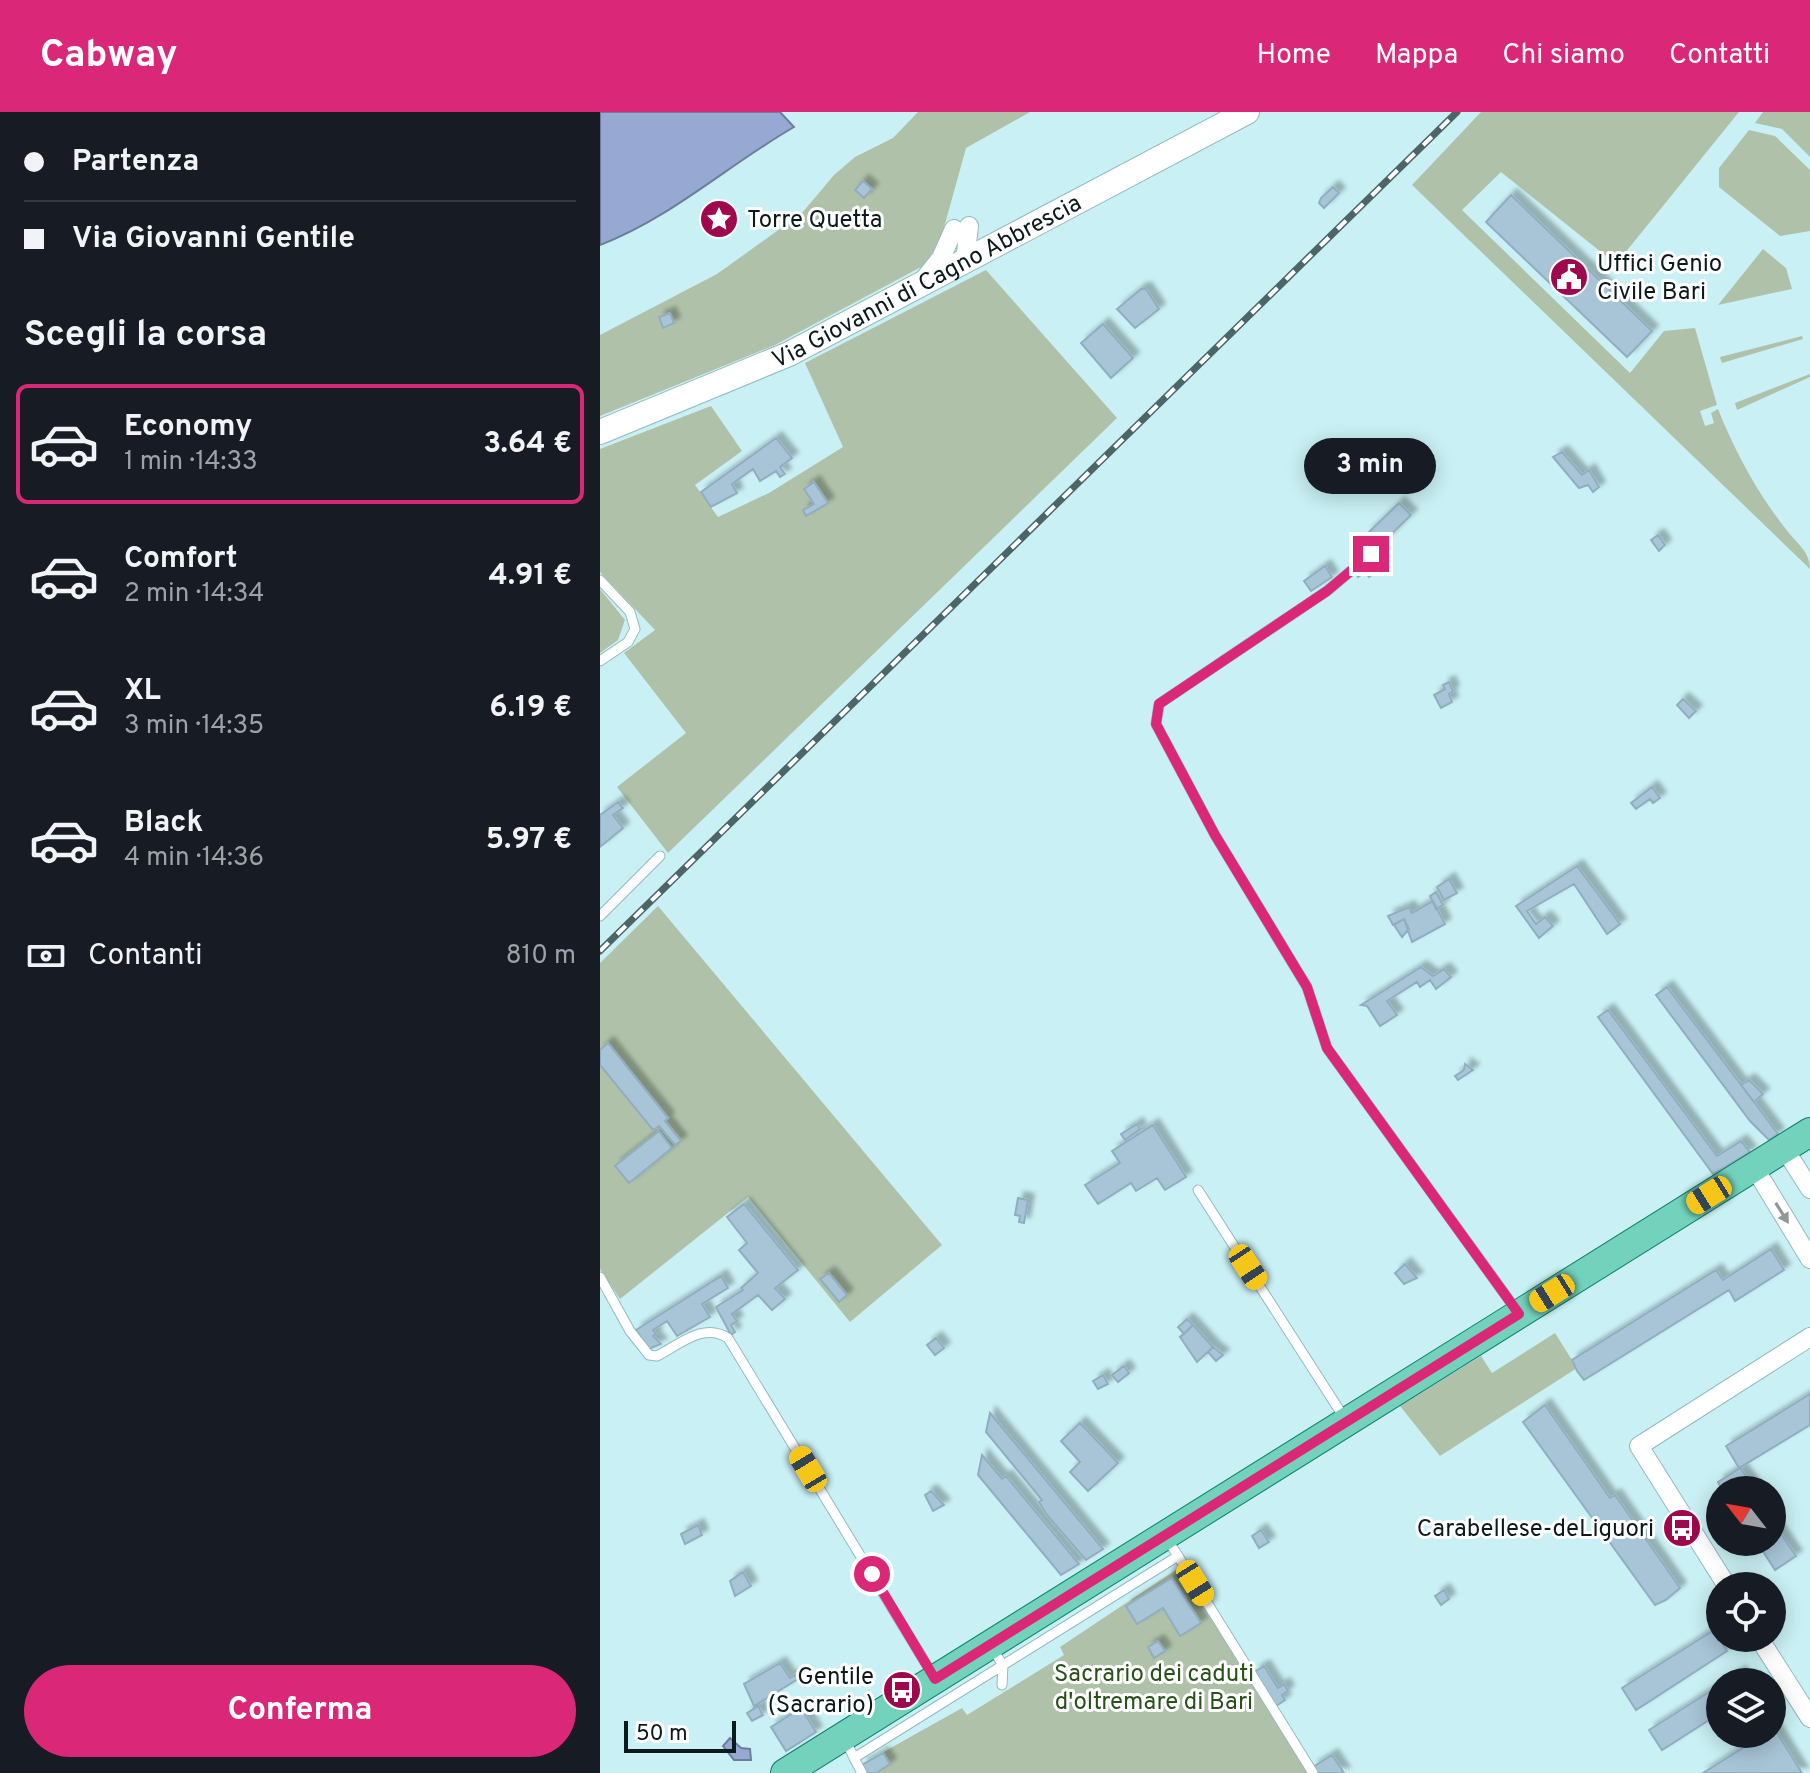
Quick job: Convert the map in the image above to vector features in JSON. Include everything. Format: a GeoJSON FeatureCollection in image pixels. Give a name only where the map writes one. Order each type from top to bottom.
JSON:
{"type":"FeatureCollection","features":[{"type":"Feature","properties":{"kind":"main road","name":"Via Giovanni di Cagno Abbrescia"},"geometry":{"type":"LineString","coordinates":[[600,432],[789,354],[1247,112]]}},
{"type":"Feature","properties":{"kind":"main road"},"geometry":{"type":"LineString","coordinates":[[785,1773],[849,1747],[916,1705],[935,1679],[996,1655],[1172,1546],[1348,1423],[1754,1167],[1797,1158],[1810,1132]]}},
{"type":"Feature","properties":{"kind":"street"},"geometry":{"type":"LineString","coordinates":[[909,292],[936,266],[962,227],[964,263]]}},
{"type":"Feature","properties":{"kind":"street"},"geometry":{"type":"LineString","coordinates":[[1797,1158],[1810,1189]]}},
{"type":"Feature","properties":{"kind":"street"},"geometry":{"type":"LineString","coordinates":[[1754,1167],[1810,1259]]}},
{"type":"Feature","properties":{"kind":"street"},"geometry":{"type":"LineString","coordinates":[[1718,1572],[1639,1446],[1810,1337]]}},
{"type":"Feature","properties":{"kind":"street"},"geometry":{"type":"LineString","coordinates":[[1768,1652],[1810,1718]]}},
{"type":"Feature","properties":{"kind":"lane"},"geometry":{"type":"LineString","coordinates":[[1371,554],[1327,591],[1159,704],[1156,724],[1215,835],[1307,987],[1327,1048],[1519,1314]]}},
{"type":"Feature","properties":{"kind":"lane"},"geometry":{"type":"LineString","coordinates":[[600,580],[630,612],[635,629],[628,642],[600,661]]}},
{"type":"Feature","properties":{"kind":"lane"},"geometry":{"type":"LineString","coordinates":[[600,916],[660,856]]}},
{"type":"Feature","properties":{"kind":"lane"},"geometry":{"type":"LineString","coordinates":[[1198,1190],[1348,1423]]}},
{"type":"Feature","properties":{"kind":"lane"},"geometry":{"type":"LineString","coordinates":[[600,1277],[630,1331],[649,1355],[657,1356],[702,1331],[716,1330],[728,1338],[935,1679]]}},
{"type":"Feature","properties":{"kind":"lane"},"geometry":{"type":"LineString","coordinates":[[1172,1546],[1313,1773]]}},
{"type":"Feature","properties":{"kind":"lane"},"geometry":{"type":"LineString","coordinates":[[916,1705],[996,1655],[1002,1685]]}},
{"type":"Feature","properties":{"kind":"lane"},"geometry":{"type":"LineString","coordinates":[[849,1747],[862,1773]]}},
{"type":"Feature","properties":{"kind":"green space"},"geometry":{"type":"Polygon","coordinates":[[[918,112],[1030,112],[966,148],[940,242],[923,266],[775,345],[600,416],[600,335],[717,274],[802,213],[834,175],[855,157],[893,138],[918,112]]]}},
{"type":"Feature","properties":{"kind":"green space"},"geometry":{"type":"Polygon","coordinates":[[[1481,112],[1739,112],[1616,264],[1501,172],[1462,210],[1630,373],[1664,331],[1695,328],[1717,405],[1700,411],[1705,426],[1714,423],[1711,413],[1718,409],[1749,474],[1778,519],[1806,554],[1810,569],[1412,185],[1481,112]]]}},
{"type":"Feature","properties":{"kind":"green space"},"geometry":{"type":"Polygon","coordinates":[[[1763,112],[1810,112],[1810,157],[1782,129],[1755,123],[1763,112]]]}},
{"type":"Feature","properties":{"kind":"green space"},"geometry":{"type":"Polygon","coordinates":[[[1749,130],[1775,136],[1810,170],[1810,231],[1780,236],[1719,187],[1719,168],[1749,130]]]}},
{"type":"Feature","properties":{"kind":"green space"},"geometry":{"type":"Polygon","coordinates":[[[1763,249],[1786,268],[1792,289],[1718,305],[1763,249]]]}},
{"type":"Feature","properties":{"kind":"green space"},"geometry":{"type":"Polygon","coordinates":[[[986,270],[1117,418],[668,853],[617,787],[686,733],[624,653],[655,630],[600,572],[600,449],[711,406],[742,451],[695,485],[718,517],[769,493],[843,447],[805,363],[986,270]]]}},
{"type":"Feature","properties":{"kind":"green space"},"geometry":{"type":"Polygon","coordinates":[[[1802,336],[1803,339],[1722,363],[1720,357],[1802,336]]]}},
{"type":"Feature","properties":{"kind":"green space"},"geometry":{"type":"Polygon","coordinates":[[[1810,374],[1810,377],[1737,410],[1735,403],[1810,374]]]}},
{"type":"Feature","properties":{"kind":"green space"},"geometry":{"type":"Polygon","coordinates":[[[600,589],[625,620],[618,640],[600,653],[600,589]]]}},
{"type":"Feature","properties":{"kind":"green space"},"geometry":{"type":"Polygon","coordinates":[[[658,906],[942,1245],[850,1322],[748,1197],[620,1299],[600,1269],[600,963],[658,906]]]}},
{"type":"Feature","properties":{"kind":"green space"},"geometry":{"type":"Polygon","coordinates":[[[1555,1333],[1577,1368],[1440,1456],[1400,1406],[1481,1356],[1492,1373],[1555,1333]]]}},
{"type":"Feature","properties":{"kind":"green space","name":"Sacrario dei caduti d'oltremare di Bari"},"geometry":{"type":"Polygon","coordinates":[[[1180,1567],[1308,1773],[867,1773],[862,1764],[962,1708],[967,1715],[1064,1655],[1060,1647],[1180,1567]]]}},
{"type":"Feature","properties":{"kind":"water"},"geometry":{"type":"Polygon","coordinates":[[[600,112],[780,112],[794,127],[651,221],[600,245],[600,112]]]}},
{"type":"Feature","properties":{"kind":"water"},"geometry":{"type":"Polygon","coordinates":[[[730,1738],[741,1748],[750,1749],[751,1760],[734,1760],[723,1746],[730,1738]]]}},
{"type":"Feature","properties":{"kind":"building"},"geometry":{"type":"Polygon","coordinates":[[[863,181],[872,189],[864,198],[855,190],[863,181]]]}},
{"type":"Feature","properties":{"kind":"building"},"geometry":{"type":"Polygon","coordinates":[[[1333,187],[1339,193],[1324,208],[1319,203],[1321,198],[1333,187]]]}},
{"type":"Feature","properties":{"kind":"building","name":"Uffici Genio Civile Bari"},"geometry":{"type":"Polygon","coordinates":[[[1511,195],[1652,331],[1627,357],[1486,222],[1511,195]]]}},
{"type":"Feature","properties":{"kind":"building"},"geometry":{"type":"Polygon","coordinates":[[[1141,289],[1146,289],[1159,309],[1135,328],[1117,309],[1141,289]]]}},
{"type":"Feature","properties":{"kind":"building"},"geometry":{"type":"Polygon","coordinates":[[[670,313],[674,323],[663,328],[659,317],[670,313]]]}},
{"type":"Feature","properties":{"kind":"building"},"geometry":{"type":"Polygon","coordinates":[[[1103,324],[1133,358],[1111,378],[1081,343],[1103,324]]]}},
{"type":"Feature","properties":{"kind":"building"},"geometry":{"type":"Polygon","coordinates":[[[776,438],[792,458],[780,467],[785,474],[780,477],[776,471],[760,481],[753,469],[732,484],[737,493],[711,507],[701,492],[776,438]]]}},
{"type":"Feature","properties":{"kind":"building"},"geometry":{"type":"Polygon","coordinates":[[[1562,452],[1582,475],[1589,470],[1599,487],[1593,492],[1588,485],[1579,488],[1553,457],[1562,452]]]}},
{"type":"Feature","properties":{"kind":"building"},"geometry":{"type":"Polygon","coordinates":[[[814,482],[828,503],[806,516],[803,510],[814,504],[804,489],[814,482]]]}},
{"type":"Feature","properties":{"kind":"building"},"geometry":{"type":"Polygon","coordinates":[[[1399,503],[1411,515],[1376,549],[1367,534],[1399,503]]]}},
{"type":"Feature","properties":{"kind":"building"},"geometry":{"type":"Polygon","coordinates":[[[1658,535],[1665,545],[1659,551],[1651,540],[1658,535]]]}},
{"type":"Feature","properties":{"kind":"building"},"geometry":{"type":"Polygon","coordinates":[[[1325,566],[1332,577],[1311,591],[1304,581],[1325,566]]]}},
{"type":"Feature","properties":{"kind":"building"},"geometry":{"type":"Polygon","coordinates":[[[1363,567],[1366,572],[1373,567],[1376,572],[1369,577],[1365,572],[1358,577],[1356,572],[1363,567]]]}},
{"type":"Feature","properties":{"kind":"building"},"geometry":{"type":"Polygon","coordinates":[[[1449,682],[1453,691],[1449,694],[1452,702],[1441,708],[1434,695],[1445,689],[1443,685],[1449,682]]]}},
{"type":"Feature","properties":{"kind":"building"},"geometry":{"type":"Polygon","coordinates":[[[1683,699],[1696,711],[1689,718],[1677,705],[1683,699]]]}},
{"type":"Feature","properties":{"kind":"building"},"geometry":{"type":"Polygon","coordinates":[[[1652,787],[1660,798],[1653,803],[1650,799],[1636,809],[1631,803],[1652,787]]]}},
{"type":"Feature","properties":{"kind":"building"},"geometry":{"type":"Polygon","coordinates":[[[618,802],[623,808],[613,815],[623,828],[600,847],[600,815],[618,802]]]}},
{"type":"Feature","properties":{"kind":"building"},"geometry":{"type":"Polygon","coordinates":[[[1577,866],[1620,924],[1607,934],[1574,884],[1527,911],[1536,924],[1545,917],[1553,926],[1539,938],[1516,906],[1577,866]]]}},
{"type":"Feature","properties":{"kind":"building"},"geometry":{"type":"Polygon","coordinates":[[[1449,879],[1457,893],[1444,900],[1437,887],[1449,879]]]}},
{"type":"Feature","properties":{"kind":"building"},"geometry":{"type":"Polygon","coordinates":[[[1436,892],[1443,905],[1436,909],[1430,896],[1436,892]]]}},
{"type":"Feature","properties":{"kind":"building"},"geometry":{"type":"Polygon","coordinates":[[[1433,901],[1445,924],[1412,942],[1404,919],[1393,925],[1388,916],[1409,907],[1412,913],[1433,901]]]}},
{"type":"Feature","properties":{"kind":"building"},"geometry":{"type":"Polygon","coordinates":[[[1404,919],[1409,929],[1402,937],[1394,925],[1404,919]]]}},
{"type":"Feature","properties":{"kind":"building"},"geometry":{"type":"Polygon","coordinates":[[[1421,967],[1433,976],[1444,969],[1451,977],[1436,989],[1430,980],[1420,987],[1417,982],[1387,1001],[1397,1015],[1380,1026],[1367,1006],[1361,1005],[1421,967]]]}},
{"type":"Feature","properties":{"kind":"building"},"geometry":{"type":"Polygon","coordinates":[[[1667,987],[1778,1134],[1769,1140],[1750,1121],[1656,995],[1667,987]]]}},
{"type":"Feature","properties":{"kind":"building"},"geometry":{"type":"Polygon","coordinates":[[[1608,1010],[1717,1156],[1741,1141],[1750,1152],[1713,1174],[1598,1017],[1608,1010]]]}},
{"type":"Feature","properties":{"kind":"building"},"geometry":{"type":"Polygon","coordinates":[[[608,1043],[668,1118],[665,1121],[681,1141],[675,1145],[659,1126],[653,1130],[600,1065],[600,1050],[608,1043]]]}},
{"type":"Feature","properties":{"kind":"building"},"geometry":{"type":"Polygon","coordinates":[[[1465,1064],[1473,1070],[1458,1080],[1455,1076],[1464,1070],[1465,1064]]]}},
{"type":"Feature","properties":{"kind":"building"},"geometry":{"type":"Polygon","coordinates":[[[1749,1080],[1763,1094],[1754,1102],[1741,1085],[1749,1080]]]}},
{"type":"Feature","properties":{"kind":"building"},"geometry":{"type":"Polygon","coordinates":[[[1137,1124],[1140,1129],[1125,1140],[1121,1134],[1137,1124]]]}},
{"type":"Feature","properties":{"kind":"building"},"geometry":{"type":"Polygon","coordinates":[[[1153,1125],[1186,1177],[1165,1190],[1157,1178],[1136,1191],[1131,1183],[1098,1204],[1085,1185],[1120,1163],[1112,1151],[1153,1125]]]}},
{"type":"Feature","properties":{"kind":"building"},"geometry":{"type":"Polygon","coordinates":[[[659,1131],[672,1148],[629,1183],[615,1166],[659,1131]]]}},
{"type":"Feature","properties":{"kind":"building"},"geometry":{"type":"Polygon","coordinates":[[[1018,1198],[1028,1200],[1024,1223],[1019,1222],[1020,1216],[1015,1215],[1018,1198]]]}},
{"type":"Feature","properties":{"kind":"building"},"geometry":{"type":"Polygon","coordinates":[[[744,1204],[798,1270],[775,1288],[785,1299],[772,1310],[758,1295],[732,1314],[737,1321],[731,1325],[735,1332],[731,1335],[716,1307],[743,1290],[741,1288],[758,1273],[739,1250],[747,1243],[727,1217],[744,1204]]]}},
{"type":"Feature","properties":{"kind":"building"},"geometry":{"type":"Polygon","coordinates":[[[1771,1249],[1784,1270],[1735,1301],[1729,1290],[1584,1380],[1577,1371],[1572,1360],[1716,1270],[1723,1280],[1771,1249]]]}},
{"type":"Feature","properties":{"kind":"building"},"geometry":{"type":"Polygon","coordinates":[[[1405,1264],[1417,1278],[1404,1284],[1395,1273],[1405,1264]]]}},
{"type":"Feature","properties":{"kind":"building"},"geometry":{"type":"Polygon","coordinates":[[[829,1273],[847,1295],[839,1302],[820,1279],[829,1273]]]}},
{"type":"Feature","properties":{"kind":"building"},"geometry":{"type":"Polygon","coordinates":[[[721,1276],[728,1288],[702,1304],[710,1317],[677,1336],[667,1321],[653,1330],[656,1334],[653,1336],[661,1344],[649,1349],[636,1330],[721,1276]]]}},
{"type":"Feature","properties":{"kind":"building"},"geometry":{"type":"Polygon","coordinates":[[[1187,1319],[1193,1325],[1184,1334],[1178,1327],[1187,1319]]]}},
{"type":"Feature","properties":{"kind":"building"},"geometry":{"type":"Polygon","coordinates":[[[1193,1325],[1213,1347],[1197,1362],[1180,1337],[1193,1325]]]}},
{"type":"Feature","properties":{"kind":"building"},"geometry":{"type":"Polygon","coordinates":[[[936,1338],[944,1348],[935,1355],[927,1345],[936,1338]]]}},
{"type":"Feature","properties":{"kind":"building"},"geometry":{"type":"Polygon","coordinates":[[[1213,1347],[1223,1355],[1216,1361],[1208,1352],[1213,1347]]]}},
{"type":"Feature","properties":{"kind":"building"},"geometry":{"type":"Polygon","coordinates":[[[1124,1366],[1129,1373],[1118,1382],[1112,1375],[1124,1366]]]}},
{"type":"Feature","properties":{"kind":"building"},"geometry":{"type":"Polygon","coordinates":[[[1103,1375],[1108,1384],[1098,1389],[1093,1381],[1103,1375]]]}},
{"type":"Feature","properties":{"kind":"building"},"geometry":{"type":"Polygon","coordinates":[[[1810,1394],[1810,1425],[1739,1468],[1726,1446],[1810,1394]]]}},
{"type":"Feature","properties":{"kind":"building"},"geometry":{"type":"Polygon","coordinates":[[[1545,1405],[1610,1498],[1615,1495],[1680,1588],[1666,1600],[1655,1605],[1523,1422],[1545,1405]]]}},
{"type":"Feature","properties":{"kind":"building"},"geometry":{"type":"Polygon","coordinates":[[[990,1413],[1103,1549],[1086,1560],[1047,1515],[1039,1502],[1042,1500],[986,1432],[990,1413]]]}},
{"type":"Feature","properties":{"kind":"building"},"geometry":{"type":"Polygon","coordinates":[[[1080,1423],[1118,1463],[1088,1491],[1070,1472],[1080,1462],[1061,1441],[1080,1423]]]}},
{"type":"Feature","properties":{"kind":"building"},"geometry":{"type":"Polygon","coordinates":[[[982,1455],[1002,1479],[1006,1476],[1079,1564],[1061,1575],[978,1475],[982,1455]]]}},
{"type":"Feature","properties":{"kind":"building"},"geometry":{"type":"Polygon","coordinates":[[[1740,1468],[1746,1476],[1727,1476],[1740,1468]]]}},
{"type":"Feature","properties":{"kind":"building"},"geometry":{"type":"Polygon","coordinates":[[[931,1491],[944,1505],[933,1511],[925,1495],[931,1491]]]}},
{"type":"Feature","properties":{"kind":"building"},"geometry":{"type":"Polygon","coordinates":[[[698,1525],[702,1535],[685,1544],[681,1534],[698,1525]]]}},
{"type":"Feature","properties":{"kind":"building"},"geometry":{"type":"Polygon","coordinates":[[[1261,1530],[1269,1542],[1259,1548],[1252,1536],[1261,1530]]]}},
{"type":"Feature","properties":{"kind":"building"},"geometry":{"type":"Polygon","coordinates":[[[1786,1541],[1796,1556],[1775,1570],[1766,1556],[1786,1556],[1786,1541]]]}},
{"type":"Feature","properties":{"kind":"building"},"geometry":{"type":"Polygon","coordinates":[[[743,1572],[751,1586],[735,1596],[730,1581],[743,1572]]]}},
{"type":"Feature","properties":{"kind":"building"},"geometry":{"type":"Polygon","coordinates":[[[1172,1578],[1201,1623],[1180,1636],[1163,1608],[1137,1624],[1126,1606],[1172,1578]]]}},
{"type":"Feature","properties":{"kind":"building"},"geometry":{"type":"Polygon","coordinates":[[[1444,1590],[1449,1599],[1441,1605],[1435,1596],[1444,1590]]]}},
{"type":"Feature","properties":{"kind":"building"},"geometry":{"type":"Polygon","coordinates":[[[1706,1635],[1706,1652],[1725,1652],[1636,1710],[1622,1688],[1706,1635]]]}},
{"type":"Feature","properties":{"kind":"building"},"geometry":{"type":"Polygon","coordinates":[[[1158,1641],[1165,1651],[1154,1658],[1148,1647],[1158,1641]]]}},
{"type":"Feature","properties":{"kind":"building"},"geometry":{"type":"Polygon","coordinates":[[[780,1663],[790,1678],[795,1675],[798,1679],[754,1706],[744,1684],[780,1663]]]}},
{"type":"Feature","properties":{"kind":"building"},"geometry":{"type":"Polygon","coordinates":[[[1264,1666],[1278,1688],[1284,1684],[1288,1691],[1282,1695],[1285,1700],[1276,1706],[1254,1672],[1264,1666]]]}},
{"type":"Feature","properties":{"kind":"building"},"geometry":{"type":"Polygon","coordinates":[[[1706,1694],[1706,1722],[1662,1750],[1649,1730],[1706,1694]]]}},
{"type":"Feature","properties":{"kind":"building"},"geometry":{"type":"Polygon","coordinates":[[[758,1706],[763,1715],[752,1721],[747,1713],[758,1706]]]}},
{"type":"Feature","properties":{"kind":"building"},"geometry":{"type":"Polygon","coordinates":[[[801,1708],[816,1732],[786,1751],[771,1727],[801,1708]]]}},
{"type":"Feature","properties":{"kind":"building"},"geometry":{"type":"Polygon","coordinates":[[[1786,1747],[1802,1773],[1703,1773],[1743,1748],[1786,1747]]]}},
{"type":"Feature","properties":{"kind":"building"},"geometry":{"type":"Polygon","coordinates":[[[883,1753],[890,1764],[876,1773],[867,1773],[862,1765],[883,1753]]]}},
{"type":"Feature","properties":{"kind":"building"},"geometry":{"type":"Polygon","coordinates":[[[1332,1755],[1344,1773],[1317,1773],[1313,1767],[1332,1755]]]}},
{"type":"Feature","properties":{"kind":"railway"},"geometry":{"type":"LineString","coordinates":[[600,951],[1457,112]]}},
{"type":"Feature","properties":{"kind":"place","name":"Torre Quetta"},"geometry":{"type":"Point","coordinates":[719,219]}},
{"type":"Feature","properties":{"kind":"place","name":"Uffici Genio Civile Bari"},"geometry":{"type":"Point","coordinates":[1569,277]}},
{"type":"Feature","properties":{"kind":"place","name":"Carabellese-deLiguori"},"geometry":{"type":"Point","coordinates":[1682,1528]}},
{"type":"Feature","properties":{"kind":"place","name":"Gentile (Sacrario)"},"geometry":{"type":"Point","coordinates":[902,1690]}},
{"type":"Feature","properties":{"kind":"route"},"geometry":{"type":"LineString","coordinates":[[872,1574],[935,1679],[1519,1314],[1327,1048],[1307,987],[1215,835],[1156,724],[1159,704],[1327,591],[1371,554]]}}]}
